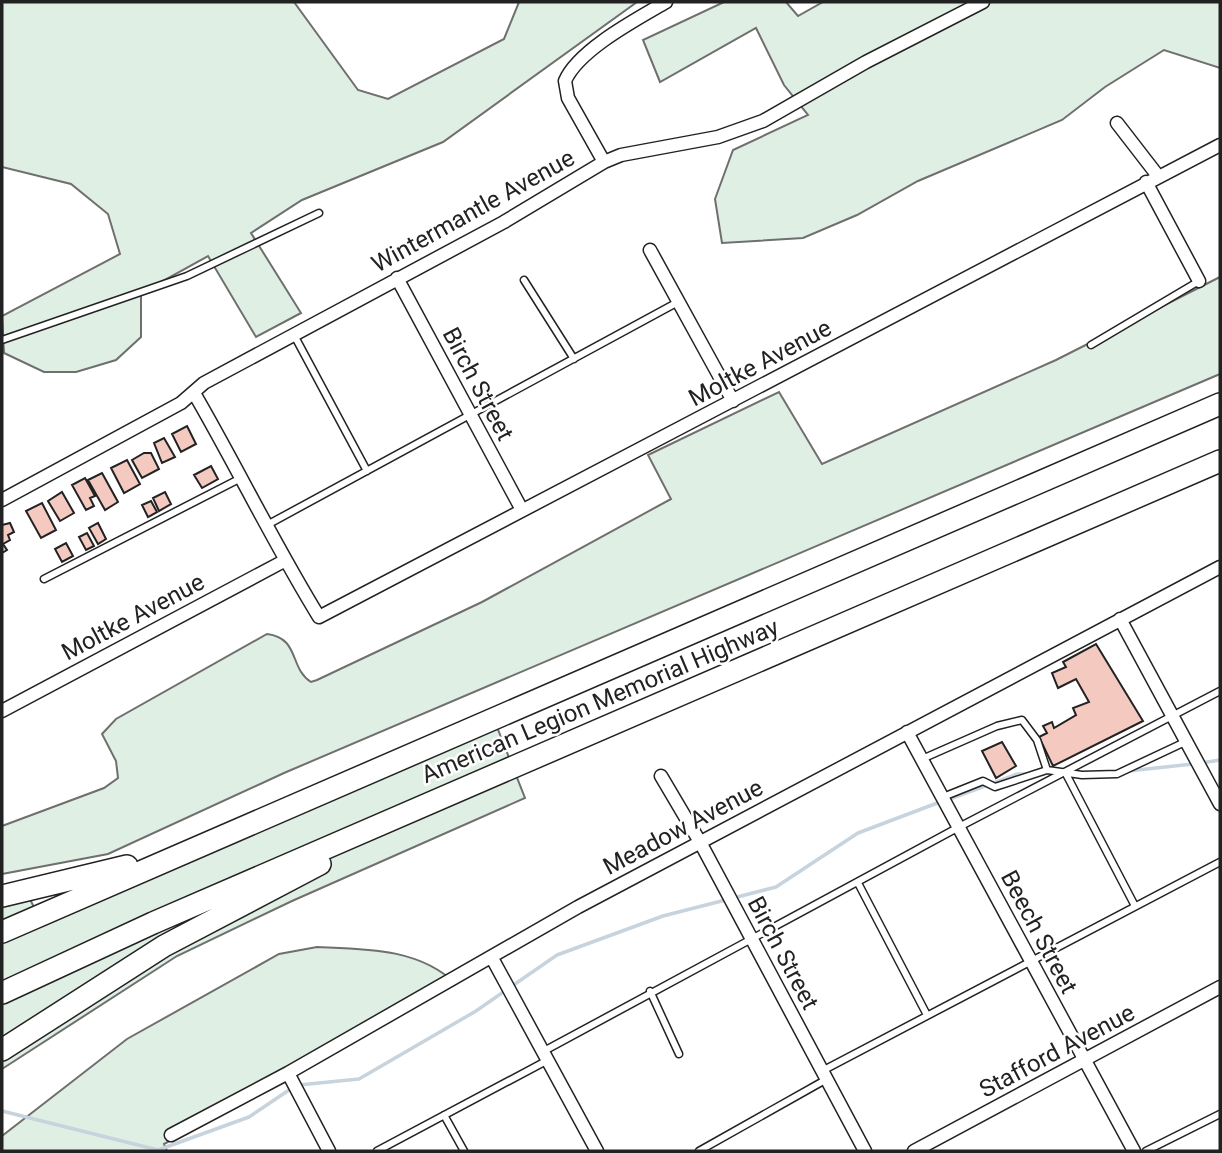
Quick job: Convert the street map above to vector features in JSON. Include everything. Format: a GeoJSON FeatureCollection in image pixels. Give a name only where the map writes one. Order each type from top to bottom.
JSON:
{"type":"FeatureCollection","features":[{"type":"Feature","properties":{"kind":"highway","name":"American Legion Memorial Highway"},"geometry":{"type":"LineString","coordinates":[[2,932],[1220,404]]}},
{"type":"Feature","properties":{"kind":"highway","name":"American Legion Memorial Highway"},"geometry":{"type":"LineString","coordinates":[[2,993],[411,811],[1220,461]]}},
{"type":"Feature","properties":{"kind":"highway"},"geometry":{"type":"LineString","coordinates":[[2,1050],[164,946],[271,891],[411,811]]}},
{"type":"Feature","properties":{"kind":"highway"},"geometry":{"type":"LineString","coordinates":[[2,895],[187,852]]}},
{"type":"Feature","properties":{"kind":"street"},"geometry":{"type":"LineString","coordinates":[[604,162],[568,98],[565,81],[576,64],[605,41],[666,2]]}},
{"type":"Feature","properties":{"kind":"street","name":"Wintermantle Avenue"},"geometry":{"type":"LineString","coordinates":[[2,500],[181,403],[204,383],[293,333],[504,222],[604,162],[621,155],[718,137],[763,121],[866,62],[983,2]]}},
{"type":"Feature","properties":{"kind":"street"},"geometry":{"type":"LineString","coordinates":[[1117,123],[1152,179],[1199,281]]}},
{"type":"Feature","properties":{"kind":"street","name":"Moltke Avenue"},"geometry":{"type":"LineString","coordinates":[[2,711],[284,561],[319,617],[1220,145]]}},
{"type":"Feature","properties":{"kind":"street"},"geometry":{"type":"LineString","coordinates":[[650,250],[733,401]]}},
{"type":"Feature","properties":{"kind":"street","name":"Birch Street"},"geometry":{"type":"LineString","coordinates":[[397,278],[523,510]]}},
{"type":"Feature","properties":{"kind":"street"},"geometry":{"type":"LineString","coordinates":[[194,393],[242,477],[284,561]]}},
{"type":"Feature","properties":{"kind":"street","name":"Meadow Avenue"},"geometry":{"type":"LineString","coordinates":[[171,1135],[288,1073],[578,907],[1220,567]]}},
{"type":"Feature","properties":{"kind":"street"},"geometry":{"type":"LineString","coordinates":[[1120,619],[1220,804]]}},
{"type":"Feature","properties":{"kind":"street","name":"Beech Street"},"geometry":{"type":"LineString","coordinates":[[907,732],[1133,1151]]}},
{"type":"Feature","properties":{"kind":"street","name":"Birch Street"},"geometry":{"type":"LineString","coordinates":[[662,776],[865,1151]]}},
{"type":"Feature","properties":{"kind":"street"},"geometry":{"type":"LineString","coordinates":[[492,958],[597,1151]]}},
{"type":"Feature","properties":{"kind":"street","name":"Stafford Avenue"},"geometry":{"type":"LineString","coordinates":[[914,1151],[1220,987]]}},
{"type":"Feature","properties":{"kind":"street"},"geometry":{"type":"LineString","coordinates":[[288,1073],[329,1151]]}},
{"type":"Feature","properties":{"kind":"lane"},"geometry":{"type":"LineString","coordinates":[[2,340],[116,298],[187,276],[319,213]]}},
{"type":"Feature","properties":{"kind":"lane"},"geometry":{"type":"LineString","coordinates":[[524,280],[573,359]]}},
{"type":"Feature","properties":{"kind":"lane"},"geometry":{"type":"LineString","coordinates":[[1091,345],[1199,281]]}},
{"type":"Feature","properties":{"kind":"lane"},"geometry":{"type":"LineString","coordinates":[[267,524],[678,302]]}},
{"type":"Feature","properties":{"kind":"lane"},"geometry":{"type":"LineString","coordinates":[[293,333],[368,471]]}},
{"type":"Feature","properties":{"kind":"lane"},"geometry":{"type":"LineString","coordinates":[[44,579],[242,477]]}},
{"type":"Feature","properties":{"kind":"lane"},"geometry":{"type":"LineString","coordinates":[[377,1151],[546,1056],[650,991],[1220,691]]}},
{"type":"Feature","properties":{"kind":"lane"},"geometry":{"type":"LineString","coordinates":[[922,759],[997,726],[1022,720],[1037,740],[1046,770]]}},
{"type":"Feature","properties":{"kind":"lane"},"geometry":{"type":"LineString","coordinates":[[943,797],[983,781],[995,787],[1046,770],[1082,775],[1117,774],[1185,742]]}},
{"type":"Feature","properties":{"kind":"lane"},"geometry":{"type":"LineString","coordinates":[[1065,772],[1135,906]]}},
{"type":"Feature","properties":{"kind":"lane"},"geometry":{"type":"LineString","coordinates":[[699,1151],[927,1015],[1220,862]]}},
{"type":"Feature","properties":{"kind":"lane"},"geometry":{"type":"LineString","coordinates":[[858,883],[927,1015]]}},
{"type":"Feature","properties":{"kind":"lane"},"geometry":{"type":"LineString","coordinates":[[650,991],[679,1054]]}},
{"type":"Feature","properties":{"kind":"lane"},"geometry":{"type":"LineString","coordinates":[[1146,1151],[1220,1114]]}},
{"type":"Feature","properties":{"kind":"lane"},"geometry":{"type":"LineString","coordinates":[[444,1115],[464,1151]]}},
{"type":"Feature","properties":{"kind":"green space"},"geometry":{"type":"Polygon","coordinates":[[[2,2],[294,2],[358,90],[388,99],[504,39],[519,2],[637,2],[443,142],[302,200],[251,233],[301,313],[256,337],[208,256],[141,293],[141,337],[116,360],[76,372],[44,372],[4,353],[2,316],[120,254],[108,214],[71,184],[2,167],[2,2]]]}},
{"type":"Feature","properties":{"kind":"green space"},"geometry":{"type":"Polygon","coordinates":[[[724,2],[786,2],[798,16],[823,2],[1220,2],[1220,68],[1164,50],[1105,87],[1062,120],[918,181],[857,215],[803,238],[722,243],[715,199],[733,150],[808,115],[784,85],[756,28],[660,82],[643,40],[724,2]]]}},
{"type":"Feature","properties":{"kind":"green space"},"geometry":{"type":"Polygon","coordinates":[[[1220,277],[1220,374],[284,773],[108,854],[2,874],[2,826],[104,788],[118,778],[116,761],[102,734],[116,719],[267,634],[285,641],[304,676],[311,682],[317,680],[482,602],[671,499],[648,455],[779,392],[822,464],[1056,360],[1220,277]]]}},
{"type":"Feature","properties":{"kind":"green space"},"geometry":{"type":"Polygon","coordinates":[[[497,727],[525,798],[292,901],[177,956],[2,1069],[2,904],[29,897],[43,926],[497,727]]]}},
{"type":"Feature","properties":{"kind":"green space"},"geometry":{"type":"Polygon","coordinates":[[[317,947],[372,950],[408,957],[441,972],[456,984],[164,1144],[167,1151],[2,1151],[2,1136],[127,1039],[279,954],[317,947]]]}},
{"type":"Feature","properties":{"kind":"building"},"geometry":{"type":"Polygon","coordinates":[[[187,426],[196,444],[181,452],[172,434],[187,426]]]}},
{"type":"Feature","properties":{"kind":"building"},"geometry":{"type":"Polygon","coordinates":[[[164,438],[175,457],[162,463],[154,443],[164,438]]]}},
{"type":"Feature","properties":{"kind":"building"},"geometry":{"type":"Polygon","coordinates":[[[144,453],[151,453],[159,469],[142,478],[132,460],[144,453]]]}},
{"type":"Feature","properties":{"kind":"building"},"geometry":{"type":"Polygon","coordinates":[[[127,460],[140,484],[124,493],[111,468],[127,460]]]}},
{"type":"Feature","properties":{"kind":"building"},"geometry":{"type":"Polygon","coordinates":[[[211,466],[218,479],[202,488],[194,475],[211,466]]]}},
{"type":"Feature","properties":{"kind":"building"},"geometry":{"type":"Polygon","coordinates":[[[102,473],[118,502],[105,510],[88,480],[102,473]]]}},
{"type":"Feature","properties":{"kind":"building"},"geometry":{"type":"Polygon","coordinates":[[[85,478],[95,496],[90,498],[94,506],[86,510],[72,485],[85,478]]]}},
{"type":"Feature","properties":{"kind":"building"},"geometry":{"type":"Polygon","coordinates":[[[62,492],[74,513],[60,521],[48,501],[62,492]]]}},
{"type":"Feature","properties":{"kind":"building"},"geometry":{"type":"Polygon","coordinates":[[[165,492],[171,504],[159,511],[153,498],[165,492]]]}},
{"type":"Feature","properties":{"kind":"building"},"geometry":{"type":"Polygon","coordinates":[[[151,501],[157,512],[148,517],[142,505],[151,501]]]}},
{"type":"Feature","properties":{"kind":"building"},"geometry":{"type":"Polygon","coordinates":[[[42,503],[56,530],[41,538],[26,511],[42,503]]]}},
{"type":"Feature","properties":{"kind":"building"},"geometry":{"type":"Polygon","coordinates":[[[10,523],[14,532],[8,535],[10,540],[3,544],[7,550],[2,553],[2,525],[10,523]]]}},
{"type":"Feature","properties":{"kind":"building"},"geometry":{"type":"Polygon","coordinates":[[[98,523],[106,539],[98,544],[89,528],[98,523]]]}},
{"type":"Feature","properties":{"kind":"building"},"geometry":{"type":"Polygon","coordinates":[[[87,533],[94,546],[86,550],[79,537],[87,533]]]}},
{"type":"Feature","properties":{"kind":"building"},"geometry":{"type":"Polygon","coordinates":[[[66,543],[73,556],[62,562],[55,549],[66,543]]]}},
{"type":"Feature","properties":{"kind":"building"},"geometry":{"type":"Polygon","coordinates":[[[1096,644],[1143,721],[1053,766],[1039,737],[1047,733],[1043,726],[1052,722],[1054,728],[1076,715],[1073,708],[1089,702],[1076,679],[1058,688],[1052,673],[1066,667],[1063,662],[1096,644]]]}},
{"type":"Feature","properties":{"kind":"building"},"geometry":{"type":"Polygon","coordinates":[[[1002,742],[1016,766],[996,778],[982,751],[1002,742]]]}},
{"type":"Feature","properties":{"kind":"waterway"},"geometry":{"type":"LineString","coordinates":[[1201,763],[1220,760]]}},
{"type":"Feature","properties":{"kind":"waterway"},"geometry":{"type":"LineString","coordinates":[[1128,771],[1193,764]]}},
{"type":"Feature","properties":{"kind":"waterway"},"geometry":{"type":"LineString","coordinates":[[947,800],[1018,774],[1029,774]]}},
{"type":"Feature","properties":{"kind":"waterway"},"geometry":{"type":"LineString","coordinates":[[299,1085],[359,1079],[476,1011],[557,955],[663,916],[776,887],[858,833],[940,802]]}},
{"type":"Feature","properties":{"kind":"waterway"},"geometry":{"type":"LineString","coordinates":[[2,1111],[158,1150],[249,1117],[292,1088]]}}]}
